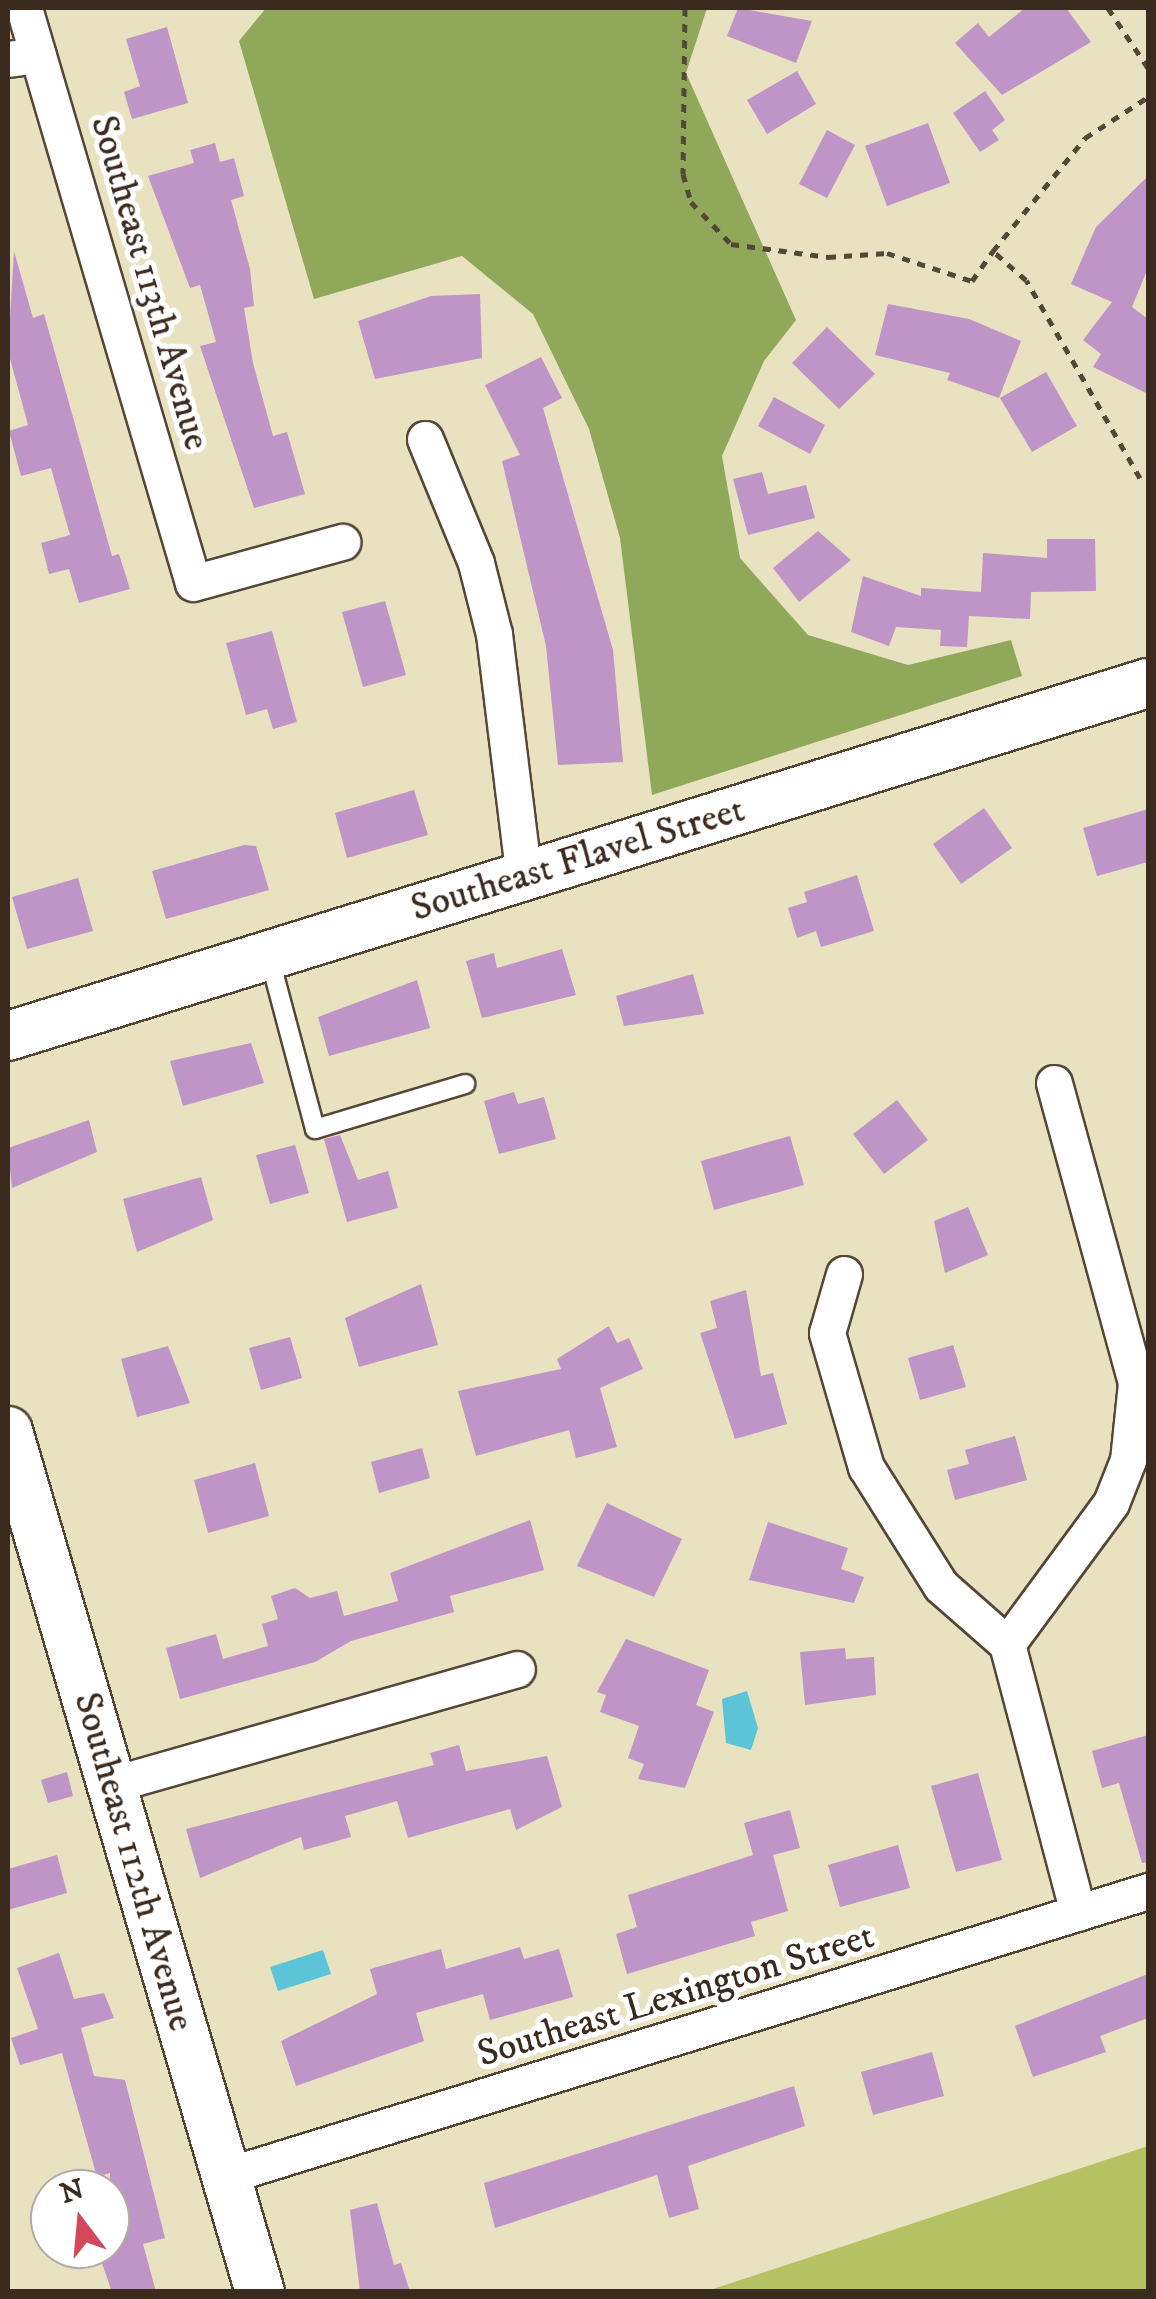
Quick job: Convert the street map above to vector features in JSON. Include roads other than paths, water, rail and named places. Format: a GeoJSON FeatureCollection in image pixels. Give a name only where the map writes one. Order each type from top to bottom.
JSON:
{"type":"FeatureCollection","features":[{"type":"Feature","properties":{"kind":"street","name":"Southeast 113th Avenue"},"geometry":{"type":"LineString","coordinates":[[24,8],[23,57],[194,583],[342,542]]}},
{"type":"Feature","properties":{"kind":"street"},"geometry":{"type":"LineString","coordinates":[[425,439],[471,547],[494,634],[524,877]]}},
{"type":"Feature","properties":{"kind":"street","name":"Southeast Flavel Street"},"geometry":{"type":"LineString","coordinates":[[8,1036],[1148,683]]}},
{"type":"Feature","properties":{"kind":"street"},"geometry":{"type":"LineString","coordinates":[[1007,1644],[1111,1503],[1136,1416],[1128,1343],[1054,1083]]}},
{"type":"Feature","properties":{"kind":"street"},"geometry":{"type":"LineString","coordinates":[[844,1274],[827,1333],[866,1467],[942,1586],[1007,1644],[1078,1913]]}},
{"type":"Feature","properties":{"kind":"street","name":"Southeast 112th Avenue"},"geometry":{"type":"LineString","coordinates":[[8,1431],[260,2292]]}},
{"type":"Feature","properties":{"kind":"street"},"geometry":{"type":"LineString","coordinates":[[110,1785],[518,1669]]}},
{"type":"Feature","properties":{"kind":"street","name":"Southeast Lexington Street"},"geometry":{"type":"LineString","coordinates":[[225,2176],[1148,1891]]}},
{"type":"Feature","properties":{"kind":"lane"},"geometry":{"type":"LineString","coordinates":[[269,956],[315,1129],[465,1084]]}},
{"type":"Feature","properties":{"kind":"water"},"geometry":{"type":"Polygon","coordinates":[[[747,1691],[758,1728],[751,1750],[726,1743],[722,1699],[747,1691]]]}},
{"type":"Feature","properties":{"kind":"water"},"geometry":{"type":"Polygon","coordinates":[[[323,1950],[331,1974],[278,1991],[270,1967],[323,1950]]]}}]}
